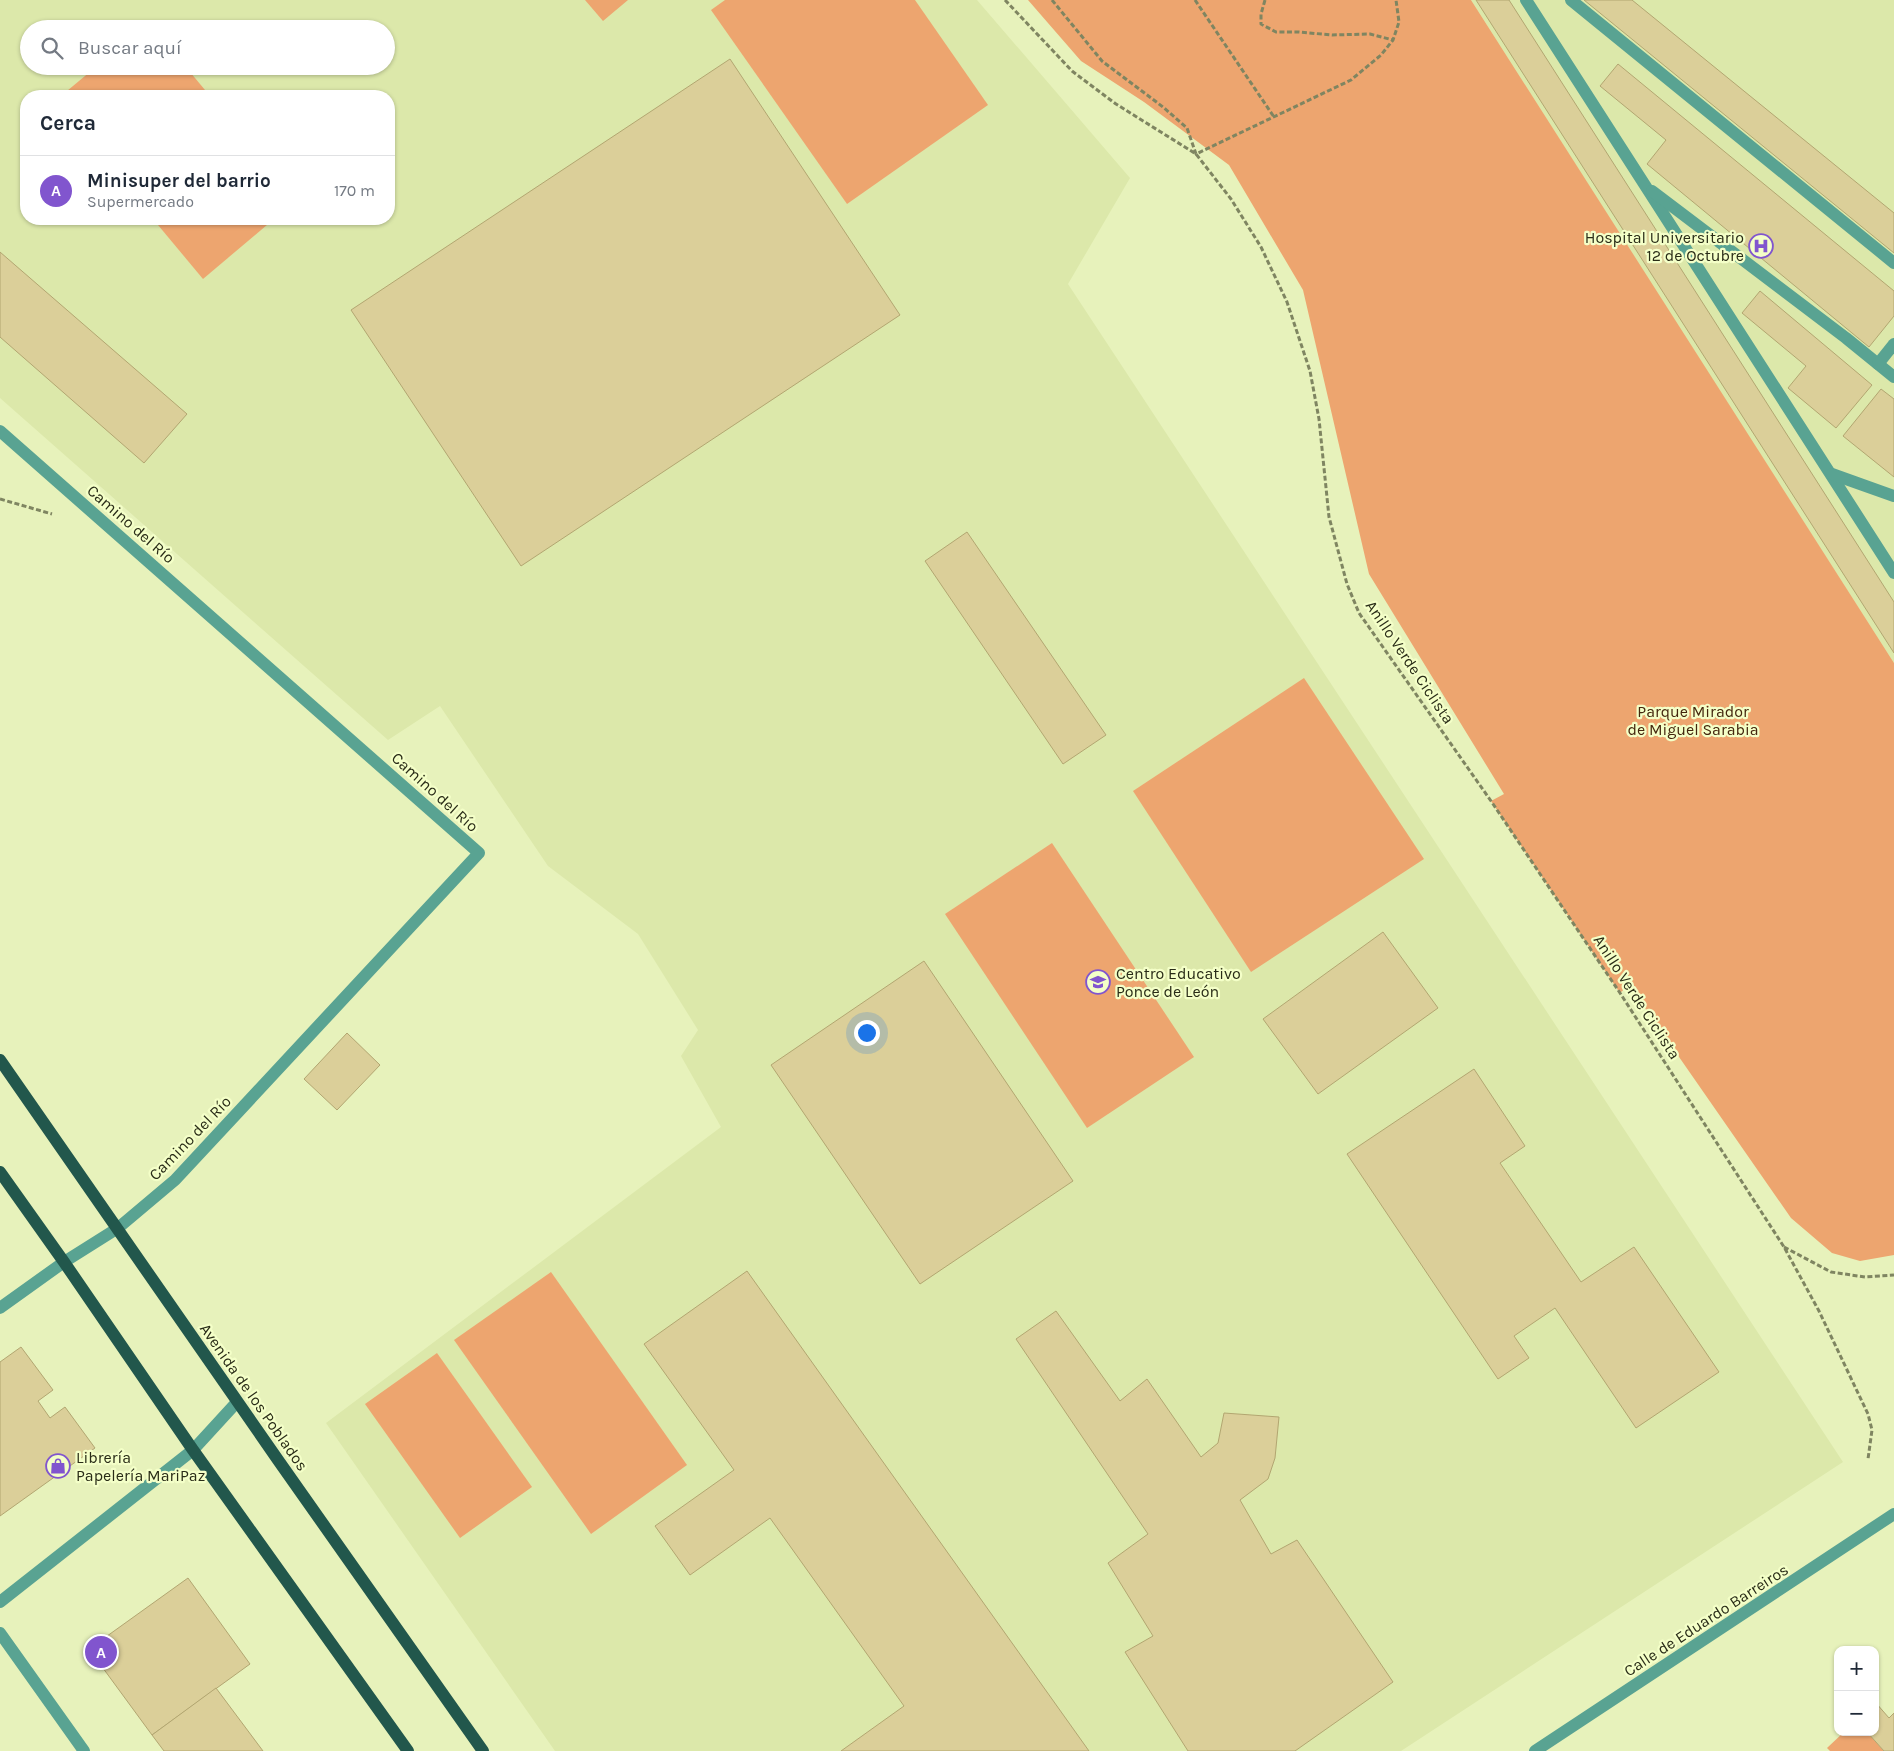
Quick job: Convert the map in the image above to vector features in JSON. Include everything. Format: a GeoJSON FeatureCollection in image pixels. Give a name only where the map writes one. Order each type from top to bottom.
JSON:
{"type":"FeatureCollection","features":[{"type":"Feature","properties":{"kind":"main road","name":"Avenida de los Poblados"},"geometry":{"type":"LineString","coordinates":[[0,1060],[482,1751]]}},
{"type":"Feature","properties":{"kind":"main road"},"geometry":{"type":"LineString","coordinates":[[0,1172],[193,1450],[408,1751]]}},
{"type":"Feature","properties":{"kind":"street"},"geometry":{"type":"LineString","coordinates":[[1526,0],[1832,474],[1894,574]]}},
{"type":"Feature","properties":{"kind":"street"},"geometry":{"type":"LineString","coordinates":[[1571,0],[1894,264]]}},
{"type":"Feature","properties":{"kind":"street"},"geometry":{"type":"LineString","coordinates":[[1644,184],[1894,377]]}},
{"type":"Feature","properties":{"kind":"street"},"geometry":{"type":"LineString","coordinates":[[1878,364],[1894,344]]}},
{"type":"Feature","properties":{"kind":"street","name":"Camino del Río"},"geometry":{"type":"LineString","coordinates":[[0,431],[480,853],[175,1180],[118,1228]]}},
{"type":"Feature","properties":{"kind":"street"},"geometry":{"type":"LineString","coordinates":[[1832,474],[1894,496]]}},
{"type":"Feature","properties":{"kind":"street"},"geometry":{"type":"LineString","coordinates":[[0,1308],[64,1262],[118,1228]]}},
{"type":"Feature","properties":{"kind":"street"},"geometry":{"type":"LineString","coordinates":[[0,1602],[193,1450],[238,1402]]}},
{"type":"Feature","properties":{"kind":"street","name":"Calle de Eduardo Barreiros"},"geometry":{"type":"LineString","coordinates":[[1535,1751],[1894,1514]]}},
{"type":"Feature","properties":{"kind":"street"},"geometry":{"type":"LineString","coordinates":[[0,1633],[84,1751]]}},
{"type":"Feature","properties":{"kind":"path","name":"Anillo Verde Ciclista"},"geometry":{"type":"LineString","coordinates":[[1005,0],[1072,71],[1116,104],[1196,154],[1231,199],[1261,247],[1287,302],[1310,371],[1319,419],[1329,518],[1347,584],[1359,613],[1491,801],[1620,993],[1784,1247],[1831,1272],[1865,1277],[1894,1275]]}},
{"type":"Feature","properties":{"kind":"path"},"geometry":{"type":"LineString","coordinates":[[1052,0],[1102,61],[1163,107],[1187,128],[1196,154],[1351,80],[1380,55],[1393,40],[1399,22],[1396,0]]}},
{"type":"Feature","properties":{"kind":"path"},"geometry":{"type":"LineString","coordinates":[[1195,0],[1274,117]]}},
{"type":"Feature","properties":{"kind":"path"},"geometry":{"type":"LineString","coordinates":[[1265,0],[1261,14],[1261,24],[1276,32],[1332,35],[1370,34],[1393,40]]}},
{"type":"Feature","properties":{"kind":"path"},"geometry":{"type":"LineString","coordinates":[[1784,1247],[1819,1311],[1868,1414],[1872,1430],[1868,1459]]}},
{"type":"Feature","properties":{"kind":"shaded area"},"geometry":{"type":"Polygon","coordinates":[[[0,0],[977,0],[1130,178],[1068,284],[1843,1462],[1401,1751],[555,1751],[326,1423],[721,1127],[681,1056],[698,1030],[638,934],[548,866],[440,706],[388,740],[0,398],[0,0]]]}},
{"type":"Feature","properties":{"kind":"shaded area","name":"Hospital Universitario 12 de Octubre"},"geometry":{"type":"Polygon","coordinates":[[[1471,0],[1894,0],[1894,663],[1712,379],[1471,0]]]}},
{"type":"Feature","properties":{"kind":"green space"},"geometry":{"type":"Polygon","coordinates":[[[585,0],[628,0],[603,21],[585,0]]]}},
{"type":"Feature","properties":{"kind":"green space"},"geometry":{"type":"Polygon","coordinates":[[[725,0],[915,0],[988,105],[847,204],[711,10],[725,0]]]}},
{"type":"Feature","properties":{"kind":"green space","name":"Parque Mirador de Miguel Sarabia"},"geometry":{"type":"Polygon","coordinates":[[[1028,0],[1471,0],[1894,663],[1894,1255],[1860,1261],[1832,1253],[1791,1218],[1629,985],[1620,993],[1491,801],[1504,794],[1369,574],[1303,290],[1229,165],[1144,102],[1081,61],[1028,0]]]}},
{"type":"Feature","properties":{"kind":"green space"},"geometry":{"type":"Polygon","coordinates":[[[86,75],[192,75],[205,90],[68,90],[86,75]]]}},
{"type":"Feature","properties":{"kind":"green space"},"geometry":{"type":"Polygon","coordinates":[[[158,225],[267,225],[203,279],[158,225]]]}},
{"type":"Feature","properties":{"kind":"green space"},"geometry":{"type":"Polygon","coordinates":[[[1304,678],[1424,859],[1251,972],[1133,791],[1304,678]]]}},
{"type":"Feature","properties":{"kind":"green space"},"geometry":{"type":"Polygon","coordinates":[[[1052,843],[1194,1057],[1087,1128],[945,914],[1052,843]]]}},
{"type":"Feature","properties":{"kind":"green space"},"geometry":{"type":"Polygon","coordinates":[[[551,1272],[687,1465],[591,1534],[454,1340],[551,1272]]]}},
{"type":"Feature","properties":{"kind":"green space"},"geometry":{"type":"Polygon","coordinates":[[[437,1353],[532,1487],[460,1538],[365,1404],[437,1353]]]}},
{"type":"Feature","properties":{"kind":"green space"},"geometry":{"type":"Polygon","coordinates":[[[1840,1736],[1871,1736],[1884,1751],[1830,1751],[1827,1748],[1840,1736]]]}},
{"type":"Feature","properties":{"kind":"building"},"geometry":{"type":"Polygon","coordinates":[[[1476,0],[1509,0],[1894,602],[1894,653],[1476,0]]]}},
{"type":"Feature","properties":{"kind":"building"},"geometry":{"type":"Polygon","coordinates":[[[1584,0],[1632,0],[1894,213],[1894,253],[1584,0]]]}},
{"type":"Feature","properties":{"kind":"building"},"geometry":{"type":"Polygon","coordinates":[[[730,59],[900,315],[521,566],[351,310],[730,59]]]}},
{"type":"Feature","properties":{"kind":"building"},"geometry":{"type":"Polygon","coordinates":[[[1618,64],[1894,291],[1894,316],[1869,347],[1647,164],[1666,140],[1600,86],[1618,64]]]}},
{"type":"Feature","properties":{"kind":"building"},"geometry":{"type":"Polygon","coordinates":[[[0,252],[187,414],[144,463],[0,337],[0,252]]]}},
{"type":"Feature","properties":{"kind":"building"},"geometry":{"type":"Polygon","coordinates":[[[1760,291],[1872,385],[1836,428],[1788,388],[1806,366],[1742,313],[1760,291]]]}},
{"type":"Feature","properties":{"kind":"building"},"geometry":{"type":"Polygon","coordinates":[[[1881,389],[1894,399],[1894,477],[1843,436],[1881,389]]]}},
{"type":"Feature","properties":{"kind":"building"},"geometry":{"type":"Polygon","coordinates":[[[967,532],[1106,735],[1063,764],[925,561],[967,532]]]}},
{"type":"Feature","properties":{"kind":"building"},"geometry":{"type":"Polygon","coordinates":[[[1383,932],[1438,1008],[1318,1094],[1263,1019],[1383,932]]]}},
{"type":"Feature","properties":{"kind":"building"},"geometry":{"type":"Polygon","coordinates":[[[924,961],[1073,1181],[920,1284],[771,1065],[924,961]]]}},
{"type":"Feature","properties":{"kind":"building"},"geometry":{"type":"Polygon","coordinates":[[[347,1033],[380,1065],[337,1110],[304,1079],[347,1033]]]}},
{"type":"Feature","properties":{"kind":"building"},"geometry":{"type":"Polygon","coordinates":[[[1474,1069],[1525,1146],[1500,1163],[1581,1282],[1634,1247],[1719,1372],[1636,1428],[1555,1308],[1514,1336],[1529,1358],[1498,1379],[1347,1154],[1474,1069]]]}},
{"type":"Feature","properties":{"kind":"building"},"geometry":{"type":"Polygon","coordinates":[[[747,1271],[1089,1751],[841,1751],[904,1706],[770,1518],[690,1575],[655,1526],[734,1470],[644,1344],[747,1271]]]}},
{"type":"Feature","properties":{"kind":"building"},"geometry":{"type":"Polygon","coordinates":[[[1056,1311],[1120,1401],[1147,1379],[1201,1457],[1218,1443],[1224,1413],[1279,1417],[1275,1458],[1268,1479],[1240,1500],[1271,1554],[1297,1540],[1393,1682],[1295,1751],[1188,1751],[1125,1652],[1153,1636],[1108,1563],[1148,1534],[1016,1339],[1056,1311]]]}},
{"type":"Feature","properties":{"kind":"building"},"geometry":{"type":"Polygon","coordinates":[[[21,1347],[53,1390],[38,1401],[50,1418],[65,1407],[95,1448],[0,1516],[0,1362],[21,1347]]]}},
{"type":"Feature","properties":{"kind":"building"},"geometry":{"type":"Polygon","coordinates":[[[188,1578],[250,1664],[152,1735],[89,1649],[188,1578]]]}},
{"type":"Feature","properties":{"kind":"building"},"geometry":{"type":"Polygon","coordinates":[[[216,1688],[263,1751],[164,1751],[152,1735],[216,1688]]]}},
{"type":"Feature","properties":{"kind":"building"},"geometry":{"type":"Polygon","coordinates":[[[1879,1706],[1889,1718],[1894,1713],[1894,1751],[1884,1751],[1871,1736],[1879,1736],[1879,1706]]]}},
{"type":"Feature","properties":{"kind":"place","name":"Hospital Universitario 12 de Octubre"},"geometry":{"type":"Point","coordinates":[1761,246]}},
{"type":"Feature","properties":{"kind":"place","name":"Centro Educativo Ponce de León"},"geometry":{"type":"Point","coordinates":[1098,982]}},
{"type":"Feature","properties":{"kind":"place","name":"Librería Papelería MariPaz"},"geometry":{"type":"Point","coordinates":[58,1466]}},
{"type":"Feature","properties":{"kind":"place","name":"Minisuper del barrio"},"geometry":{"type":"Point","coordinates":[101,1652]}}]}
